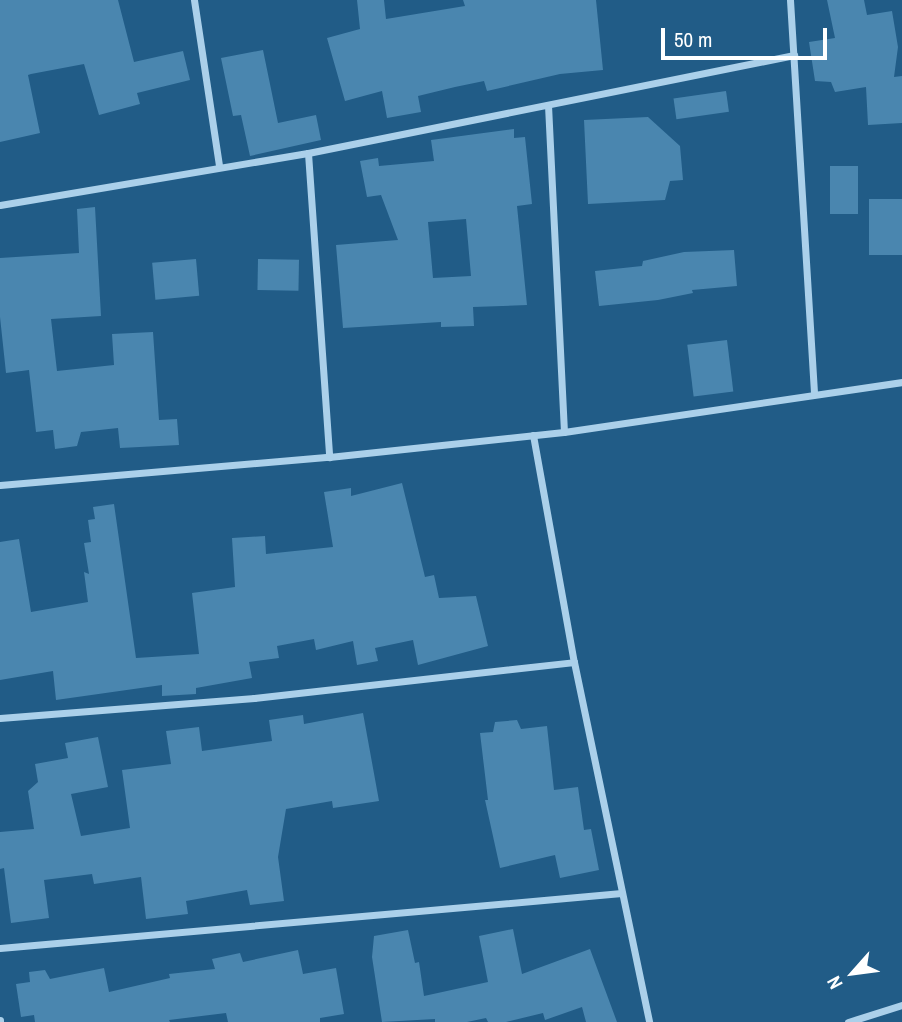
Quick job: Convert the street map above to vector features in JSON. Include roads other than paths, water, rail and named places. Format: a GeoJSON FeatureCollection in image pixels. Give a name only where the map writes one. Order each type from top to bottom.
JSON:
{"type":"FeatureCollection","features":[{"type":"Feature","properties":{"kind":"street"},"geometry":{"type":"LineString","coordinates":[[194,0],[219,166]]}},
{"type":"Feature","properties":{"kind":"street"},"geometry":{"type":"LineString","coordinates":[[790,0],[814,394]]}},
{"type":"Feature","properties":{"kind":"street"},"geometry":{"type":"LineString","coordinates":[[0,205],[308,153],[794,55]]}},
{"type":"Feature","properties":{"kind":"street"},"geometry":{"type":"LineString","coordinates":[[548,105],[564,432]]}},
{"type":"Feature","properties":{"kind":"street"},"geometry":{"type":"LineString","coordinates":[[308,153],[329,457]]}},
{"type":"Feature","properties":{"kind":"street"},"geometry":{"type":"LineString","coordinates":[[0,485],[329,457],[564,432],[902,382]]}},
{"type":"Feature","properties":{"kind":"street"},"geometry":{"type":"LineString","coordinates":[[533,435],[573,662],[649,1022]]}},
{"type":"Feature","properties":{"kind":"street"},"geometry":{"type":"LineString","coordinates":[[0,718],[254,698],[573,662]]}},
{"type":"Feature","properties":{"kind":"street"},"geometry":{"type":"LineString","coordinates":[[0,948],[622,894]]}},
{"type":"Feature","properties":{"kind":"street"},"geometry":{"type":"LineString","coordinates":[[848,1022],[902,1005]]}}]}
